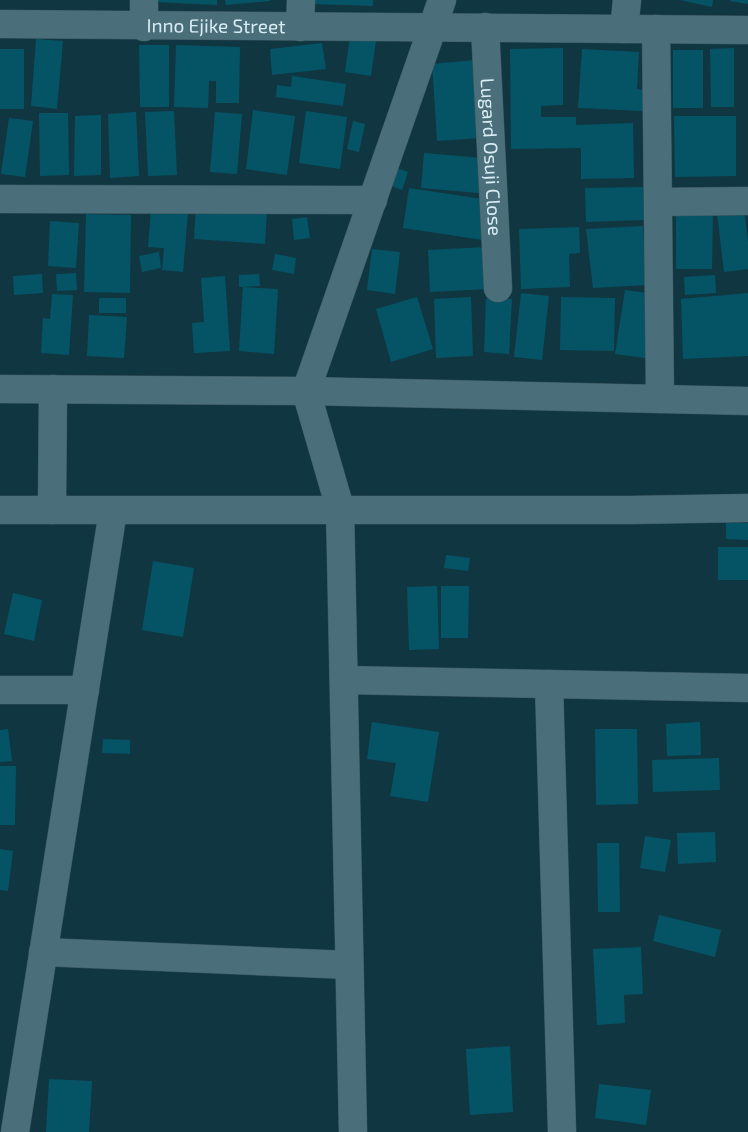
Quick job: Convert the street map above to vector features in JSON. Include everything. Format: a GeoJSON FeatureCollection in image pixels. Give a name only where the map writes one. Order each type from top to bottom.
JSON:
{"type":"FeatureCollection","features":[{"type":"Feature","properties":{"kind":"street"},"geometry":{"type":"LineString","coordinates":[[144,0],[144,27]]}},
{"type":"Feature","properties":{"kind":"street"},"geometry":{"type":"LineString","coordinates":[[300,28],[301,0]]}},
{"type":"Feature","properties":{"kind":"street"},"geometry":{"type":"LineString","coordinates":[[353,1132],[340,508],[306,391],[442,0]]}},
{"type":"Feature","properties":{"kind":"street"},"geometry":{"type":"LineString","coordinates":[[624,28],[627,0]]}},
{"type":"Feature","properties":{"kind":"street","name":"Inno Ejike Street"},"geometry":{"type":"LineString","coordinates":[[0,24],[144,27],[300,28],[433,26],[748,30]]}},
{"type":"Feature","properties":{"kind":"street","name":"Lugard Osuji Close"},"geometry":{"type":"LineString","coordinates":[[485,27],[498,288]]}},
{"type":"Feature","properties":{"kind":"street"},"geometry":{"type":"LineString","coordinates":[[656,29],[660,399]]}},
{"type":"Feature","properties":{"kind":"street"},"geometry":{"type":"LineString","coordinates":[[0,199],[373,200]]}},
{"type":"Feature","properties":{"kind":"street"},"geometry":{"type":"LineString","coordinates":[[659,202],[748,201]]}},
{"type":"Feature","properties":{"kind":"street"},"geometry":{"type":"LineString","coordinates":[[0,388],[306,391],[748,401]]}},
{"type":"Feature","properties":{"kind":"street"},"geometry":{"type":"LineString","coordinates":[[52,510],[53,389]]}},
{"type":"Feature","properties":{"kind":"street"},"geometry":{"type":"LineString","coordinates":[[0,510],[113,511],[340,508],[630,510],[748,508]]}},
{"type":"Feature","properties":{"kind":"street"},"geometry":{"type":"LineString","coordinates":[[15,1132],[113,511]]}},
{"type":"Feature","properties":{"kind":"street"},"geometry":{"type":"LineString","coordinates":[[344,680],[748,688]]}},
{"type":"Feature","properties":{"kind":"street"},"geometry":{"type":"LineString","coordinates":[[549,684],[562,1132]]}},
{"type":"Feature","properties":{"kind":"street"},"geometry":{"type":"LineString","coordinates":[[0,690],[85,690]]}},
{"type":"Feature","properties":{"kind":"street"},"geometry":{"type":"LineString","coordinates":[[43,952],[350,965]]}},
{"type":"Feature","properties":{"kind":"building"},"geometry":{"type":"Polygon","coordinates":[[[156,0],[217,0],[217,5],[156,2],[156,0]]]}},
{"type":"Feature","properties":{"kind":"building"},"geometry":{"type":"Polygon","coordinates":[[[225,0],[270,0],[270,1],[226,5],[225,0]]]}},
{"type":"Feature","properties":{"kind":"building"},"geometry":{"type":"Polygon","coordinates":[[[313,0],[373,0],[373,6],[313,4],[313,0]]]}},
{"type":"Feature","properties":{"kind":"building"},"geometry":{"type":"Polygon","coordinates":[[[680,0],[713,0],[712,7],[680,0]]]}},
{"type":"Feature","properties":{"kind":"building"},"geometry":{"type":"Polygon","coordinates":[[[748,0],[748,4],[730,1],[748,0]]]}},
{"type":"Feature","properties":{"kind":"building"},"geometry":{"type":"Polygon","coordinates":[[[350,36],[376,40],[371,76],[345,72],[350,36]]]}},
{"type":"Feature","properties":{"kind":"building"},"geometry":{"type":"Polygon","coordinates":[[[36,39],[63,41],[57,109],[31,106],[36,39]]]}},
{"type":"Feature","properties":{"kind":"building"},"geometry":{"type":"Polygon","coordinates":[[[322,43],[326,69],[272,75],[270,49],[322,43]]]}},
{"type":"Feature","properties":{"kind":"building"},"geometry":{"type":"Polygon","coordinates":[[[139,45],[169,45],[169,107],[140,107],[139,45]]]}},
{"type":"Feature","properties":{"kind":"building"},"geometry":{"type":"Polygon","coordinates":[[[176,45],[240,47],[239,103],[216,103],[216,81],[209,81],[208,108],[174,107],[176,45]]]}},
{"type":"Feature","properties":{"kind":"building"},"geometry":{"type":"Polygon","coordinates":[[[563,48],[563,105],[541,106],[541,117],[576,117],[576,125],[633,123],[634,178],[581,179],[581,148],[511,149],[510,49],[563,48]]]}},
{"type":"Feature","properties":{"kind":"building"},"geometry":{"type":"Polygon","coordinates":[[[734,48],[734,107],[711,107],[710,49],[734,48]]]}},
{"type":"Feature","properties":{"kind":"building"},"geometry":{"type":"Polygon","coordinates":[[[0,49],[24,49],[24,109],[0,109],[0,49]]]}},
{"type":"Feature","properties":{"kind":"building"},"geometry":{"type":"Polygon","coordinates":[[[582,49],[639,52],[637,89],[645,90],[643,111],[578,108],[582,49]]]}},
{"type":"Feature","properties":{"kind":"building"},"geometry":{"type":"Polygon","coordinates":[[[673,50],[703,50],[703,108],[673,108],[673,50]]]}},
{"type":"Feature","properties":{"kind":"building"},"geometry":{"type":"Polygon","coordinates":[[[475,60],[481,138],[437,141],[432,64],[475,60]]]}},
{"type":"Feature","properties":{"kind":"building"},"geometry":{"type":"Polygon","coordinates":[[[292,76],[346,84],[343,106],[276,97],[277,85],[291,87],[292,76]]]}},
{"type":"Feature","properties":{"kind":"building"},"geometry":{"type":"Polygon","coordinates":[[[253,110],[295,116],[287,175],[246,169],[253,110]]]}},
{"type":"Feature","properties":{"kind":"building"},"geometry":{"type":"Polygon","coordinates":[[[174,111],[177,175],[148,176],[145,112],[174,111]]]}},
{"type":"Feature","properties":{"kind":"building"},"geometry":{"type":"Polygon","coordinates":[[[306,111],[347,117],[340,169],[299,163],[306,111]]]}},
{"type":"Feature","properties":{"kind":"building"},"geometry":{"type":"Polygon","coordinates":[[[136,112],[139,176],[110,178],[108,114],[136,112]]]}},
{"type":"Feature","properties":{"kind":"building"},"geometry":{"type":"Polygon","coordinates":[[[215,112],[242,114],[237,174],[210,172],[215,112]]]}},
{"type":"Feature","properties":{"kind":"building"},"geometry":{"type":"Polygon","coordinates":[[[39,113],[68,113],[69,175],[40,176],[39,113]]]}},
{"type":"Feature","properties":{"kind":"building"},"geometry":{"type":"Polygon","coordinates":[[[101,115],[101,175],[74,176],[75,116],[101,115]]]}},
{"type":"Feature","properties":{"kind":"building"},"geometry":{"type":"Polygon","coordinates":[[[674,116],[736,116],[736,176],[675,177],[674,116]]]}},
{"type":"Feature","properties":{"kind":"building"},"geometry":{"type":"Polygon","coordinates":[[[9,118],[33,121],[25,177],[1,174],[9,118]]]}},
{"type":"Feature","properties":{"kind":"building"},"geometry":{"type":"Polygon","coordinates":[[[353,121],[365,124],[359,152],[347,149],[353,121]]]}},
{"type":"Feature","properties":{"kind":"building"},"geometry":{"type":"Polygon","coordinates":[[[424,153],[482,158],[479,193],[421,188],[424,153]]]}},
{"type":"Feature","properties":{"kind":"building"},"geometry":{"type":"Polygon","coordinates":[[[397,168],[408,172],[402,190],[391,186],[397,168]]]}},
{"type":"Feature","properties":{"kind":"building"},"geometry":{"type":"Polygon","coordinates":[[[643,187],[644,220],[586,222],[585,188],[643,187]]]}},
{"type":"Feature","properties":{"kind":"building"},"geometry":{"type":"Polygon","coordinates":[[[409,188],[489,200],[483,240],[403,228],[409,188]]]}},
{"type":"Feature","properties":{"kind":"building"},"geometry":{"type":"Polygon","coordinates":[[[196,207],[267,212],[265,244],[194,239],[196,207]]]}},
{"type":"Feature","properties":{"kind":"building"},"geometry":{"type":"Polygon","coordinates":[[[151,209],[188,213],[183,272],[162,270],[164,248],[148,247],[151,209]]]}},
{"type":"Feature","properties":{"kind":"building"},"geometry":{"type":"Polygon","coordinates":[[[744,209],[748,242],[748,269],[724,272],[717,213],[744,209]]]}},
{"type":"Feature","properties":{"kind":"building"},"geometry":{"type":"Polygon","coordinates":[[[676,213],[713,213],[712,269],[676,269],[676,213]]]}},
{"type":"Feature","properties":{"kind":"building"},"geometry":{"type":"Polygon","coordinates":[[[86,214],[131,215],[130,293],[84,292],[86,214]]]}},
{"type":"Feature","properties":{"kind":"building"},"geometry":{"type":"Polygon","coordinates":[[[307,217],[310,238],[294,240],[292,219],[307,217]]]}},
{"type":"Feature","properties":{"kind":"building"},"geometry":{"type":"Polygon","coordinates":[[[50,221],[79,223],[76,268],[48,266],[50,221]]]}},
{"type":"Feature","properties":{"kind":"building"},"geometry":{"type":"Polygon","coordinates":[[[643,226],[646,285],[593,288],[586,229],[643,226]]]}},
{"type":"Feature","properties":{"kind":"building"},"geometry":{"type":"Polygon","coordinates":[[[579,227],[580,253],[569,254],[570,287],[521,289],[519,229],[579,227]]]}},
{"type":"Feature","properties":{"kind":"building"},"geometry":{"type":"Polygon","coordinates":[[[487,247],[489,289],[430,292],[428,250],[487,247]]]}},
{"type":"Feature","properties":{"kind":"building"},"geometry":{"type":"Polygon","coordinates":[[[372,249],[400,252],[395,294],[367,290],[372,249]]]}},
{"type":"Feature","properties":{"kind":"building"},"geometry":{"type":"Polygon","coordinates":[[[159,252],[161,268],[142,272],[139,256],[159,252]]]}},
{"type":"Feature","properties":{"kind":"building"},"geometry":{"type":"Polygon","coordinates":[[[275,254],[296,258],[294,274],[272,270],[275,254]]]}},
{"type":"Feature","properties":{"kind":"building"},"geometry":{"type":"Polygon","coordinates":[[[76,273],[77,290],[57,291],[56,274],[76,273]]]}},
{"type":"Feature","properties":{"kind":"building"},"geometry":{"type":"Polygon","coordinates":[[[42,274],[43,293],[14,295],[13,276],[42,274]]]}},
{"type":"Feature","properties":{"kind":"building"},"geometry":{"type":"Polygon","coordinates":[[[259,274],[260,286],[239,287],[239,275],[259,274]]]}},
{"type":"Feature","properties":{"kind":"building"},"geometry":{"type":"Polygon","coordinates":[[[715,275],[716,293],[685,295],[684,277],[715,275]]]}},
{"type":"Feature","properties":{"kind":"building"},"geometry":{"type":"Polygon","coordinates":[[[225,276],[230,351],[194,353],[192,323],[204,322],[201,278],[225,276]]]}},
{"type":"Feature","properties":{"kind":"building"},"geometry":{"type":"Polygon","coordinates":[[[243,287],[278,289],[274,354],[239,351],[243,287]]]}},
{"type":"Feature","properties":{"kind":"building"},"geometry":{"type":"Polygon","coordinates":[[[625,290],[655,294],[645,358],[615,354],[625,290]]]}},
{"type":"Feature","properties":{"kind":"building"},"geometry":{"type":"Polygon","coordinates":[[[521,293],[549,296],[542,360],[514,357],[521,293]]]}},
{"type":"Feature","properties":{"kind":"building"},"geometry":{"type":"Polygon","coordinates":[[[748,293],[748,356],[683,359],[681,299],[748,293]]]}},
{"type":"Feature","properties":{"kind":"building"},"geometry":{"type":"Polygon","coordinates":[[[52,294],[73,295],[69,355],[41,353],[43,318],[50,319],[52,294]]]}},
{"type":"Feature","properties":{"kind":"building"},"geometry":{"type":"Polygon","coordinates":[[[417,297],[433,349],[391,362],[376,309],[417,297]]]}},
{"type":"Feature","properties":{"kind":"building"},"geometry":{"type":"Polygon","coordinates":[[[471,297],[473,356],[436,358],[434,299],[471,297]]]}},
{"type":"Feature","properties":{"kind":"building"},"geometry":{"type":"Polygon","coordinates":[[[561,297],[615,298],[614,351],[560,350],[561,297]]]}},
{"type":"Feature","properties":{"kind":"building"},"geometry":{"type":"Polygon","coordinates":[[[99,298],[126,298],[126,313],[99,313],[99,298]]]}},
{"type":"Feature","properties":{"kind":"building"},"geometry":{"type":"Polygon","coordinates":[[[486,298],[512,299],[509,354],[484,352],[486,298]]]}},
{"type":"Feature","properties":{"kind":"building"},"geometry":{"type":"Polygon","coordinates":[[[89,315],[127,317],[124,358],[87,356],[89,315]]]}},
{"type":"Feature","properties":{"kind":"building"},"geometry":{"type":"Polygon","coordinates":[[[726,523],[748,523],[748,540],[726,539],[726,523]]]}},
{"type":"Feature","properties":{"kind":"building"},"geometry":{"type":"Polygon","coordinates":[[[718,547],[748,547],[748,580],[718,580],[718,547]]]}},
{"type":"Feature","properties":{"kind":"building"},"geometry":{"type":"Polygon","coordinates":[[[446,555],[470,558],[468,571],[444,568],[446,555]]]}},
{"type":"Feature","properties":{"kind":"building"},"geometry":{"type":"Polygon","coordinates":[[[153,561],[194,568],[183,637],[142,630],[153,561]]]}},
{"type":"Feature","properties":{"kind":"building"},"geometry":{"type":"Polygon","coordinates":[[[437,586],[439,649],[409,650],[407,587],[437,586]]]}},
{"type":"Feature","properties":{"kind":"building"},"geometry":{"type":"Polygon","coordinates":[[[441,586],[469,586],[468,638],[441,638],[441,586]]]}},
{"type":"Feature","properties":{"kind":"building"},"geometry":{"type":"Polygon","coordinates":[[[13,593],[42,600],[34,641],[4,634],[13,593]]]}},
{"type":"Feature","properties":{"kind":"building"},"geometry":{"type":"Polygon","coordinates":[[[372,722],[439,732],[428,802],[390,796],[396,763],[367,759],[372,722]]]}},
{"type":"Feature","properties":{"kind":"building"},"geometry":{"type":"Polygon","coordinates":[[[700,722],[701,755],[667,756],[666,724],[700,722]]]}},
{"type":"Feature","properties":{"kind":"building"},"geometry":{"type":"Polygon","coordinates":[[[8,729],[12,761],[0,762],[0,730],[8,729]]]}},
{"type":"Feature","properties":{"kind":"building"},"geometry":{"type":"Polygon","coordinates":[[[595,729],[637,729],[638,804],[596,805],[595,729]]]}},
{"type":"Feature","properties":{"kind":"building"},"geometry":{"type":"Polygon","coordinates":[[[103,739],[130,740],[130,754],[102,753],[103,739]]]}},
{"type":"Feature","properties":{"kind":"building"},"geometry":{"type":"Polygon","coordinates":[[[719,758],[720,790],[653,792],[652,760],[719,758]]]}},
{"type":"Feature","properties":{"kind":"building"},"geometry":{"type":"Polygon","coordinates":[[[0,766],[16,766],[15,825],[0,825],[0,766]]]}},
{"type":"Feature","properties":{"kind":"building"},"geometry":{"type":"Polygon","coordinates":[[[715,832],[716,862],[678,864],[677,833],[715,832]]]}},
{"type":"Feature","properties":{"kind":"building"},"geometry":{"type":"Polygon","coordinates":[[[645,836],[671,840],[665,872],[640,868],[645,836]]]}},
{"type":"Feature","properties":{"kind":"building"},"geometry":{"type":"Polygon","coordinates":[[[597,843],[619,843],[620,912],[598,912],[597,843]]]}},
{"type":"Feature","properties":{"kind":"building"},"geometry":{"type":"Polygon","coordinates":[[[0,849],[13,851],[8,891],[0,890],[0,849]]]}},
{"type":"Feature","properties":{"kind":"building"},"geometry":{"type":"Polygon","coordinates":[[[659,915],[721,930],[715,957],[653,941],[659,915]]]}},
{"type":"Feature","properties":{"kind":"building"},"geometry":{"type":"Polygon","coordinates":[[[641,947],[643,994],[624,995],[625,1023],[597,1025],[593,949],[641,947]]]}},
{"type":"Feature","properties":{"kind":"building"},"geometry":{"type":"Polygon","coordinates":[[[510,1046],[513,1112],[470,1115],[466,1049],[510,1046]]]}},
{"type":"Feature","properties":{"kind":"building"},"geometry":{"type":"Polygon","coordinates":[[[49,1079],[92,1081],[89,1132],[46,1132],[49,1079]]]}},
{"type":"Feature","properties":{"kind":"building"},"geometry":{"type":"Polygon","coordinates":[[[599,1084],[651,1090],[646,1125],[595,1118],[599,1084]]]}}]}
